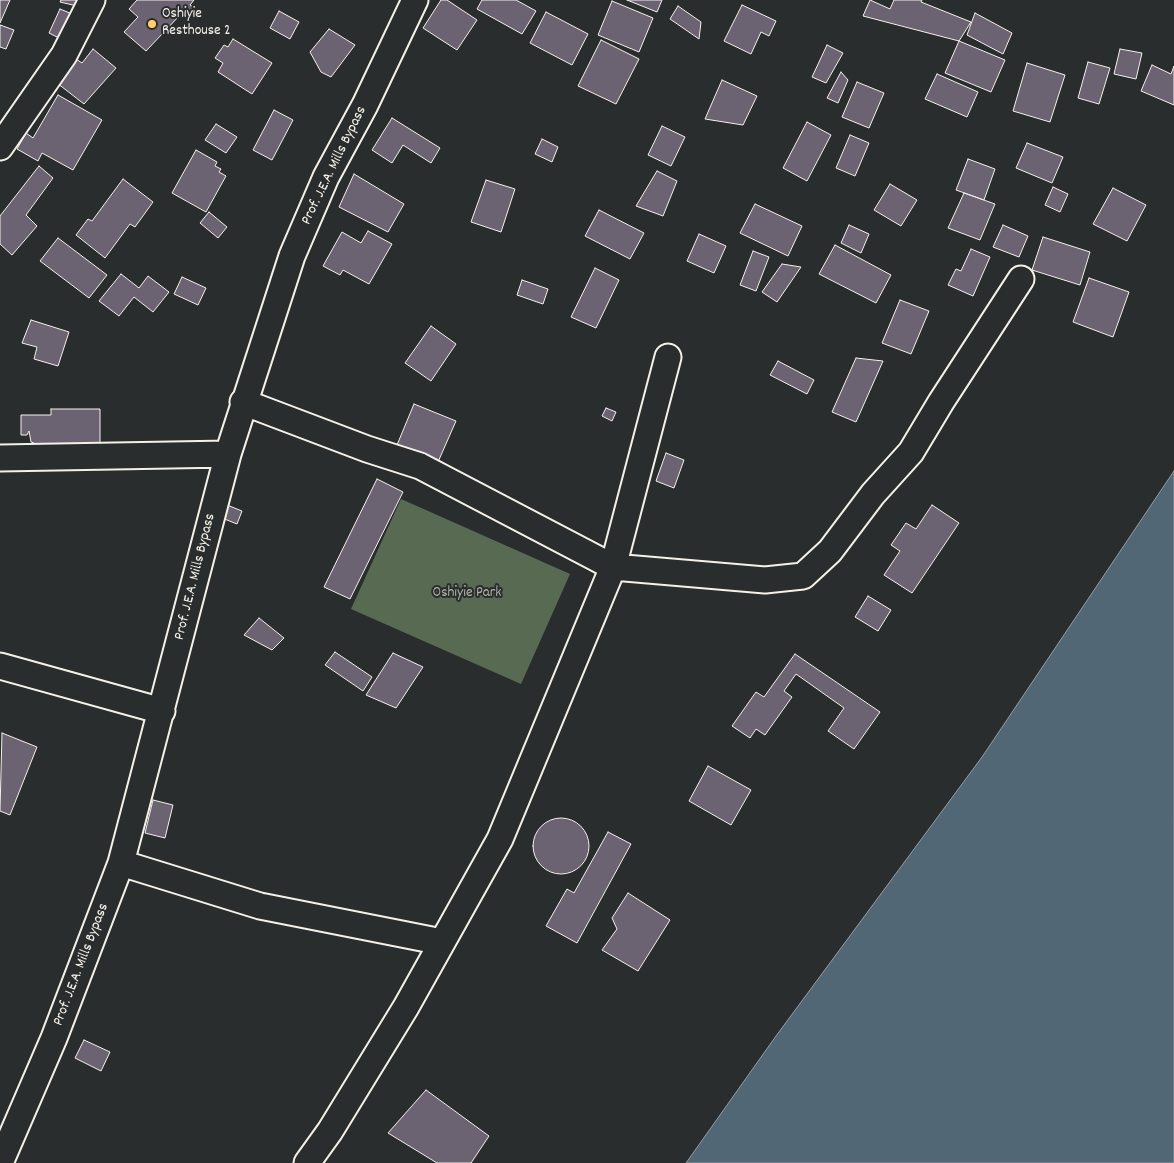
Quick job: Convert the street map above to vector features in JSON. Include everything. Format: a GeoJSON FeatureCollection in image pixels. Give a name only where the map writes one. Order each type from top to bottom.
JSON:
{"type":"FeatureCollection","features":[{"type":"Feature","properties":{"kind":"street"},"geometry":{"type":"LineString","coordinates":[[0,147],[64,55],[92,0]]}},
{"type":"Feature","properties":{"kind":"street","name":"Prof. J.E.A. Mills Bypass"},"geometry":{"type":"LineString","coordinates":[[0,1163],[54,1038],[120,863],[162,711],[228,454],[243,402],[292,256],[326,177],[365,106],[416,0]]}},
{"type":"Feature","properties":{"kind":"street"},"geometry":{"type":"LineString","coordinates":[[243,402],[368,449],[420,466],[613,567],[765,580],[803,576],[830,551],[873,494],[911,452],[941,402],[1021,280]]}},
{"type":"Feature","properties":{"kind":"street"},"geometry":{"type":"LineString","coordinates":[[307,1163],[396,1023],[500,838],[613,567],[668,357]]}},
{"type":"Feature","properties":{"kind":"street"},"geometry":{"type":"LineString","coordinates":[[0,458],[228,454]]}},
{"type":"Feature","properties":{"kind":"street"},"geometry":{"type":"LineString","coordinates":[[0,666],[162,711]]}},
{"type":"Feature","properties":{"kind":"street"},"geometry":{"type":"LineString","coordinates":[[120,863],[260,906],[442,942]]}},
{"type":"Feature","properties":{"kind":"green space","name":"Oshiyie Park"},"geometry":{"type":"Polygon","coordinates":[[[401,499],[570,574],[521,684],[351,609],[401,499]]]}},
{"type":"Feature","properties":{"kind":"water"},"geometry":{"type":"Polygon","coordinates":[[[1174,471],[1174,1163],[686,1163],[776,1036],[982,757],[1174,471]]]}},
{"type":"Feature","properties":{"kind":"building"},"geometry":{"type":"Polygon","coordinates":[[[0,0],[10,0],[0,23],[0,0]]]}},
{"type":"Feature","properties":{"kind":"building"},"geometry":{"type":"Polygon","coordinates":[[[61,0],[78,0],[77,6],[60,2],[61,0]]]}},
{"type":"Feature","properties":{"kind":"building","name":"Oshiyie Resthouse 2"},"geometry":{"type":"Polygon","coordinates":[[[137,0],[194,0],[190,5],[193,7],[185,17],[181,14],[146,51],[124,32],[138,17],[129,9],[137,0]]]}},
{"type":"Feature","properties":{"kind":"building"},"geometry":{"type":"Polygon","coordinates":[[[441,0],[447,0],[477,20],[457,50],[423,28],[441,0]]]}},
{"type":"Feature","properties":{"kind":"building"},"geometry":{"type":"Polygon","coordinates":[[[482,0],[516,0],[536,11],[522,34],[477,9],[482,0]]]}},
{"type":"Feature","properties":{"kind":"building"},"geometry":{"type":"Polygon","coordinates":[[[627,0],[662,0],[657,12],[627,0]]]}},
{"type":"Feature","properties":{"kind":"building"},"geometry":{"type":"Polygon","coordinates":[[[870,0],[890,9],[894,0],[922,0],[921,2],[971,22],[959,41],[863,16],[870,0]]]}},
{"type":"Feature","properties":{"kind":"building"},"geometry":{"type":"Polygon","coordinates":[[[612,1],[653,18],[639,52],[598,35],[612,1]]]}},
{"type":"Feature","properties":{"kind":"building"},"geometry":{"type":"Polygon","coordinates":[[[742,5],[776,21],[769,36],[761,32],[751,54],[724,41],[742,5]]]}},
{"type":"Feature","properties":{"kind":"building"},"geometry":{"type":"Polygon","coordinates":[[[678,6],[701,22],[699,39],[670,19],[678,6]]]}},
{"type":"Feature","properties":{"kind":"building"},"geometry":{"type":"Polygon","coordinates":[[[60,9],[77,16],[71,30],[63,27],[59,38],[49,33],[60,9]]]}},
{"type":"Feature","properties":{"kind":"building"},"geometry":{"type":"Polygon","coordinates":[[[279,11],[299,22],[290,39],[270,28],[279,11]]]}},
{"type":"Feature","properties":{"kind":"building"},"geometry":{"type":"Polygon","coordinates":[[[546,12],[588,34],[572,65],[530,43],[546,12]]]}},
{"type":"Feature","properties":{"kind":"building"},"geometry":{"type":"Polygon","coordinates":[[[975,13],[1012,33],[1003,54],[967,35],[975,13]]]}},
{"type":"Feature","properties":{"kind":"building"},"geometry":{"type":"Polygon","coordinates":[[[0,25],[14,30],[6,49],[0,47],[0,25]]]}},
{"type":"Feature","properties":{"kind":"building"},"geometry":{"type":"Polygon","coordinates":[[[329,29],[355,45],[331,77],[321,72],[310,52],[329,29]]]}},
{"type":"Feature","properties":{"kind":"building"},"geometry":{"type":"Polygon","coordinates":[[[233,39],[272,63],[252,94],[218,72],[223,63],[215,58],[224,45],[228,47],[233,39]]]}},
{"type":"Feature","properties":{"kind":"building"},"geometry":{"type":"Polygon","coordinates":[[[601,40],[639,59],[616,104],[578,86],[601,40]]]}},
{"type":"Feature","properties":{"kind":"building"},"geometry":{"type":"Polygon","coordinates":[[[959,41],[1005,60],[991,92],[945,73],[959,41]]]}},
{"type":"Feature","properties":{"kind":"building"},"geometry":{"type":"Polygon","coordinates":[[[827,45],[843,53],[826,83],[812,77],[827,45]]]}},
{"type":"Feature","properties":{"kind":"building"},"geometry":{"type":"Polygon","coordinates":[[[93,49],[116,68],[84,104],[57,83],[76,59],[82,63],[93,49]]]}},
{"type":"Feature","properties":{"kind":"building"},"geometry":{"type":"Polygon","coordinates":[[[1120,49],[1142,53],[1136,79],[1114,74],[1120,49]]]}},
{"type":"Feature","properties":{"kind":"building"},"geometry":{"type":"Polygon","coordinates":[[[1088,62],[1110,68],[1099,104],[1078,98],[1088,62]]]}},
{"type":"Feature","properties":{"kind":"building"},"geometry":{"type":"Polygon","coordinates":[[[1027,63],[1065,75],[1050,122],[1013,111],[1027,63]]]}},
{"type":"Feature","properties":{"kind":"building"},"geometry":{"type":"Polygon","coordinates":[[[1152,65],[1171,74],[1174,66],[1174,105],[1141,91],[1152,65]]]}},
{"type":"Feature","properties":{"kind":"building"},"geometry":{"type":"Polygon","coordinates":[[[841,72],[848,80],[838,103],[827,98],[841,72]]]}},
{"type":"Feature","properties":{"kind":"building"},"geometry":{"type":"Polygon","coordinates":[[[937,74],[978,92],[967,117],[925,99],[937,74]]]}},
{"type":"Feature","properties":{"kind":"building"},"geometry":{"type":"Polygon","coordinates":[[[722,80],[757,96],[743,125],[705,119],[722,80]]]}},
{"type":"Feature","properties":{"kind":"building"},"geometry":{"type":"Polygon","coordinates":[[[857,82],[884,93],[869,128],[842,117],[857,82]]]}},
{"type":"Feature","properties":{"kind":"building"},"geometry":{"type":"Polygon","coordinates":[[[58,95],[102,120],[73,170],[42,153],[38,161],[17,149],[26,133],[33,138],[58,95]]]}},
{"type":"Feature","properties":{"kind":"building"},"geometry":{"type":"Polygon","coordinates":[[[274,110],[293,120],[272,160],[253,150],[274,110]]]}},
{"type":"Feature","properties":{"kind":"building"},"geometry":{"type":"Polygon","coordinates":[[[392,118],[440,148],[431,163],[403,145],[392,163],[372,150],[392,118]]]}},
{"type":"Feature","properties":{"kind":"building"},"geometry":{"type":"Polygon","coordinates":[[[807,122],[831,135],[807,181],[783,168],[807,122]]]}},
{"type":"Feature","properties":{"kind":"building"},"geometry":{"type":"Polygon","coordinates":[[[216,124],[237,137],[226,153],[205,140],[216,124]]]}},
{"type":"Feature","properties":{"kind":"building"},"geometry":{"type":"Polygon","coordinates":[[[662,126],[685,137],[671,166],[648,155],[662,126]]]}},
{"type":"Feature","properties":{"kind":"building"},"geometry":{"type":"Polygon","coordinates":[[[850,135],[869,143],[855,176],[836,168],[850,135]]]}},
{"type":"Feature","properties":{"kind":"building"},"geometry":{"type":"Polygon","coordinates":[[[542,139],[558,147],[552,162],[535,154],[542,139]]]}},
{"type":"Feature","properties":{"kind":"building"},"geometry":{"type":"Polygon","coordinates":[[[1027,143],[1063,157],[1052,183],[1016,168],[1027,143]]]}},
{"type":"Feature","properties":{"kind":"building"},"geometry":{"type":"Polygon","coordinates":[[[196,150],[217,162],[215,166],[221,169],[219,172],[226,176],[206,212],[172,193],[196,150]]]}},
{"type":"Feature","properties":{"kind":"building"},"geometry":{"type":"Polygon","coordinates":[[[968,159],[995,169],[984,200],[956,190],[968,159]]]}},
{"type":"Feature","properties":{"kind":"building"},"geometry":{"type":"Polygon","coordinates":[[[39,166],[53,178],[26,215],[37,226],[12,255],[0,244],[0,216],[39,166]]]}},
{"type":"Feature","properties":{"kind":"building"},"geometry":{"type":"Polygon","coordinates":[[[657,171],[677,181],[663,216],[636,206],[657,171]]]}},
{"type":"Feature","properties":{"kind":"building"},"geometry":{"type":"Polygon","coordinates":[[[354,174],[404,204],[388,232],[339,207],[354,174]]]}},
{"type":"Feature","properties":{"kind":"building"},"geometry":{"type":"Polygon","coordinates":[[[123,179],[153,202],[135,227],[130,224],[105,258],[76,235],[88,219],[92,221],[123,179]]]}},
{"type":"Feature","properties":{"kind":"building"},"geometry":{"type":"Polygon","coordinates":[[[486,180],[515,189],[501,232],[471,222],[486,180]]]}},
{"type":"Feature","properties":{"kind":"building"},"geometry":{"type":"Polygon","coordinates":[[[890,184],[917,200],[901,226],[874,210],[890,184]]]}},
{"type":"Feature","properties":{"kind":"building"},"geometry":{"type":"Polygon","coordinates":[[[1053,187],[1068,194],[1060,212],[1045,205],[1053,187]]]}},
{"type":"Feature","properties":{"kind":"building"},"geometry":{"type":"Polygon","coordinates":[[[1113,188],[1146,205],[1127,241],[1093,224],[1113,188]]]}},
{"type":"Feature","properties":{"kind":"building"},"geometry":{"type":"Polygon","coordinates":[[[964,193],[995,204],[980,240],[948,228],[964,193]]]}},
{"type":"Feature","properties":{"kind":"building"},"geometry":{"type":"Polygon","coordinates":[[[755,204],[802,226],[788,256],[740,233],[755,204]]]}},
{"type":"Feature","properties":{"kind":"building"},"geometry":{"type":"Polygon","coordinates":[[[599,210],[644,233],[630,259],[585,236],[599,210]]]}},
{"type":"Feature","properties":{"kind":"building"},"geometry":{"type":"Polygon","coordinates":[[[209,212],[227,227],[218,238],[200,223],[209,212]]]}},
{"type":"Feature","properties":{"kind":"building"},"geometry":{"type":"Polygon","coordinates":[[[849,225],[869,234],[861,253],[841,243],[849,225]]]}},
{"type":"Feature","properties":{"kind":"building"},"geometry":{"type":"Polygon","coordinates":[[[1003,225],[1028,236],[1019,257],[993,247],[1003,225]]]}},
{"type":"Feature","properties":{"kind":"building"},"geometry":{"type":"Polygon","coordinates":[[[368,231],[392,244],[369,284],[343,270],[340,275],[323,266],[342,232],[361,243],[368,231]]]}},
{"type":"Feature","properties":{"kind":"building"},"geometry":{"type":"Polygon","coordinates":[[[699,234],[726,246],[714,273],[687,261],[699,234]]]}},
{"type":"Feature","properties":{"kind":"building"},"geometry":{"type":"Polygon","coordinates":[[[1043,237],[1090,252],[1080,285],[1032,270],[1043,237]]]}},
{"type":"Feature","properties":{"kind":"building"},"geometry":{"type":"Polygon","coordinates":[[[58,238],[107,275],[89,298],[40,261],[58,238]]]}},
{"type":"Feature","properties":{"kind":"building"},"geometry":{"type":"Polygon","coordinates":[[[835,245],[891,275],[876,303],[819,274],[835,245]]]}},
{"type":"Feature","properties":{"kind":"building"},"geometry":{"type":"Polygon","coordinates":[[[971,249],[990,257],[973,296],[948,285],[956,269],[961,271],[971,249]]]}},
{"type":"Feature","properties":{"kind":"building"},"geometry":{"type":"Polygon","coordinates":[[[753,251],[769,257],[756,291],[740,285],[753,251]]]}},
{"type":"Feature","properties":{"kind":"building"},"geometry":{"type":"Polygon","coordinates":[[[782,264],[801,267],[777,302],[762,292],[782,264]]]}},
{"type":"Feature","properties":{"kind":"building"},"geometry":{"type":"Polygon","coordinates":[[[595,268],[619,280],[596,328],[571,317],[595,268]]]}},
{"type":"Feature","properties":{"kind":"building"},"geometry":{"type":"Polygon","coordinates":[[[121,274],[139,288],[148,276],[169,292],[153,312],[134,297],[119,316],[99,301],[121,274]]]}},
{"type":"Feature","properties":{"kind":"building"},"geometry":{"type":"Polygon","coordinates":[[[182,277],[206,288],[198,305],[174,294],[182,277]]]}},
{"type":"Feature","properties":{"kind":"building"},"geometry":{"type":"Polygon","coordinates":[[[1089,278],[1129,292],[1113,337],[1073,322],[1089,278]]]}},
{"type":"Feature","properties":{"kind":"building"},"geometry":{"type":"Polygon","coordinates":[[[522,280],[548,289],[543,304],[517,295],[522,280]]]}},
{"type":"Feature","properties":{"kind":"building"},"geometry":{"type":"Polygon","coordinates":[[[900,300],[929,311],[911,354],[882,343],[900,300]]]}},
{"type":"Feature","properties":{"kind":"building"},"geometry":{"type":"Polygon","coordinates":[[[31,320],[69,332],[58,366],[34,359],[37,347],[22,343],[31,320]]]}},
{"type":"Feature","properties":{"kind":"building"},"geometry":{"type":"Polygon","coordinates":[[[431,326],[456,344],[431,381],[405,363],[431,326]]]}},
{"type":"Feature","properties":{"kind":"building"},"geometry":{"type":"Polygon","coordinates":[[[856,358],[883,361],[856,422],[832,412],[856,358]]]}},
{"type":"Feature","properties":{"kind":"building"},"geometry":{"type":"Polygon","coordinates":[[[778,361],[814,380],[807,394],[770,375],[778,361]]]}},
{"type":"Feature","properties":{"kind":"building"},"geometry":{"type":"Polygon","coordinates":[[[414,404],[456,421],[438,462],[397,445],[414,404]]]}},
{"type":"Feature","properties":{"kind":"building"},"geometry":{"type":"Polygon","coordinates":[[[606,408],[616,412],[612,421],[602,416],[606,408]]]}},
{"type":"Feature","properties":{"kind":"building"},"geometry":{"type":"Polygon","coordinates":[[[51,409],[100,409],[100,447],[33,447],[34,443],[31,442],[29,431],[27,435],[21,435],[21,415],[51,415],[51,409]]]}},
{"type":"Feature","properties":{"kind":"building"},"geometry":{"type":"Polygon","coordinates":[[[666,453],[684,460],[674,488],[656,481],[666,453]]]}},
{"type":"Feature","properties":{"kind":"building"},"geometry":{"type":"Polygon","coordinates":[[[377,479],[403,492],[350,599],[324,587],[377,479]]]}},
{"type":"Feature","properties":{"kind":"building"},"geometry":{"type":"Polygon","coordinates":[[[222,503],[242,511],[237,524],[217,516],[222,503]]]}},
{"type":"Feature","properties":{"kind":"building"},"geometry":{"type":"Polygon","coordinates":[[[932,505],[959,523],[912,593],[884,575],[900,551],[891,545],[906,523],[916,529],[932,505]]]}},
{"type":"Feature","properties":{"kind":"building"},"geometry":{"type":"Polygon","coordinates":[[[868,596],[891,610],[878,631],[855,617],[868,596]]]}},
{"type":"Feature","properties":{"kind":"building"},"geometry":{"type":"Polygon","coordinates":[[[259,618],[284,638],[272,650],[244,635],[259,618]]]}},
{"type":"Feature","properties":{"kind":"building"},"geometry":{"type":"Polygon","coordinates":[[[335,652],[372,677],[363,691],[325,665],[335,652]]]}},
{"type":"Feature","properties":{"kind":"building"},"geometry":{"type":"Polygon","coordinates":[[[393,653],[423,667],[396,708],[366,695],[393,653]]]}},
{"type":"Feature","properties":{"kind":"building"},"geometry":{"type":"Polygon","coordinates":[[[795,654],[880,712],[854,749],[828,731],[844,708],[796,674],[784,691],[792,697],[765,735],[756,729],[750,738],[732,726],[756,692],[764,697],[795,654]]]}},
{"type":"Feature","properties":{"kind":"building"},"geometry":{"type":"Polygon","coordinates":[[[2,733],[37,747],[10,815],[0,811],[2,733]]]}},
{"type":"Feature","properties":{"kind":"building"},"geometry":{"type":"Polygon","coordinates":[[[708,766],[751,790],[731,825],[689,801],[708,766]]]}},
{"type":"Feature","properties":{"kind":"building"},"geometry":{"type":"Polygon","coordinates":[[[153,800],[173,805],[165,838],[145,833],[153,800]]]}},
{"type":"Feature","properties":{"kind":"building"},"geometry":{"type":"Polygon","coordinates":[[[555,818],[567,818],[581,826],[589,840],[587,857],[581,866],[567,874],[555,874],[545,869],[538,862],[533,852],[533,840],[538,830],[545,823],[555,818]]]}},
{"type":"Feature","properties":{"kind":"building"},"geometry":{"type":"Polygon","coordinates":[[[608,832],[631,844],[577,943],[546,926],[567,889],[574,893],[608,832]]]}},
{"type":"Feature","properties":{"kind":"building"},"geometry":{"type":"Polygon","coordinates":[[[628,893],[670,920],[638,971],[602,950],[617,929],[612,918],[628,893]]]}},
{"type":"Feature","properties":{"kind":"building"},"geometry":{"type":"Polygon","coordinates":[[[84,1040],[110,1052],[101,1071],[75,1058],[84,1040]]]}},
{"type":"Feature","properties":{"kind":"building"},"geometry":{"type":"Polygon","coordinates":[[[426,1090],[489,1136],[471,1163],[437,1163],[388,1133],[426,1090]]]}},
{"type":"Feature","properties":{"kind":"place","name":"Oshiyie Resthouse 2"},"geometry":{"type":"Point","coordinates":[152,24]}}]}
